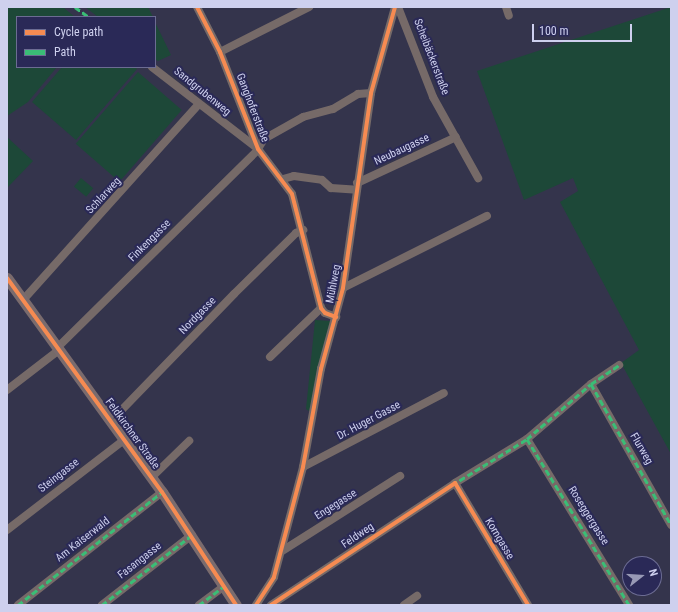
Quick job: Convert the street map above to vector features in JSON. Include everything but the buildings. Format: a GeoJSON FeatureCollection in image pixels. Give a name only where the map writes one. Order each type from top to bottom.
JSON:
{"type":"FeatureCollection","features":[{"type":"Feature","properties":{"kind":"street","name":"Ganghoferstraße"},"geometry":{"type":"LineString","coordinates":[[197,7],[220,52],[258,149],[283,179],[295,201],[321,308]]}},
{"type":"Feature","properties":{"kind":"street"},"geometry":{"type":"LineString","coordinates":[[220,52],[309,7]]}},
{"type":"Feature","properties":{"kind":"street","name":"Mühlweg"},"geometry":{"type":"LineString","coordinates":[[258,604],[274,577],[303,467],[321,369],[343,288],[371,93],[396,7]]}},
{"type":"Feature","properties":{"kind":"street","name":"Scheibäckerstraße"},"geometry":{"type":"LineString","coordinates":[[396,7],[433,97],[478,178]]}},
{"type":"Feature","properties":{"kind":"street"},"geometry":{"type":"LineString","coordinates":[[506,7],[509,16]]}},
{"type":"Feature","properties":{"kind":"street","name":"Sandgrubenweg"},"geometry":{"type":"LineString","coordinates":[[153,68],[258,149]]}},
{"type":"Feature","properties":{"kind":"street","name":"Ganghoferstraße"},"geometry":{"type":"LineString","coordinates":[[258,149],[264,139],[303,117],[333,109],[358,94],[371,93]]}},
{"type":"Feature","properties":{"kind":"street","name":"Schlarweg"},"geometry":{"type":"LineString","coordinates":[[23,300],[199,104]]}},
{"type":"Feature","properties":{"kind":"street","name":"Neubaugasse"},"geometry":{"type":"LineString","coordinates":[[357,187],[456,137]]}},
{"type":"Feature","properties":{"kind":"street","name":"Finkengasse"},"geometry":{"type":"LineString","coordinates":[[7,390],[58,349],[258,149]]}},
{"type":"Feature","properties":{"kind":"street"},"geometry":{"type":"LineString","coordinates":[[283,179],[294,176],[322,180],[331,188],[357,187]]}},
{"type":"Feature","properties":{"kind":"street","name":"Mühlweg"},"geometry":{"type":"LineString","coordinates":[[343,288],[487,216]]}},
{"type":"Feature","properties":{"kind":"street","name":"Nordgasse"},"geometry":{"type":"LineString","coordinates":[[111,421],[296,233],[303,230]]}},
{"type":"Feature","properties":{"kind":"street","name":"Feldkirchner Straße"},"geometry":{"type":"LineString","coordinates":[[7,278],[152,477],[192,535],[236,605]]}},
{"type":"Feature","properties":{"kind":"street"},"geometry":{"type":"LineString","coordinates":[[270,357],[321,308],[325,313],[336,316]]}},
{"type":"Feature","properties":{"kind":"street","name":"Feldweg"},"geometry":{"type":"LineString","coordinates":[[271,605],[455,482],[527,439],[591,384],[619,365]]}},
{"type":"Feature","properties":{"kind":"street","name":"Flurweg"},"geometry":{"type":"LineString","coordinates":[[591,384],[667,510],[671,525]]}},
{"type":"Feature","properties":{"kind":"street","name":"Dr. Huger Gasse"},"geometry":{"type":"LineString","coordinates":[[303,467],[444,393]]}},
{"type":"Feature","properties":{"kind":"street","name":"Steingasse"},"geometry":{"type":"LineString","coordinates":[[7,530],[125,439]]}},
{"type":"Feature","properties":{"kind":"street","name":"Roseggergasse"},"geometry":{"type":"LineString","coordinates":[[527,439],[629,605]]}},
{"type":"Feature","properties":{"kind":"street","name":"Feldkirchner Straße"},"geometry":{"type":"LineString","coordinates":[[152,477],[189,441]]}},
{"type":"Feature","properties":{"kind":"street","name":"Engegasse"},"geometry":{"type":"LineString","coordinates":[[282,551],[400,476]]}},
{"type":"Feature","properties":{"kind":"street","name":"Korngasse"},"geometry":{"type":"LineString","coordinates":[[455,482],[528,605]]}},
{"type":"Feature","properties":{"kind":"street","name":"Am Kaiserwald"},"geometry":{"type":"LineString","coordinates":[[18,605],[162,492]]}},
{"type":"Feature","properties":{"kind":"street","name":"Fasangasse"},"geometry":{"type":"LineString","coordinates":[[102,605],[192,535]]}},
{"type":"Feature","properties":{"kind":"street"},"geometry":{"type":"LineString","coordinates":[[199,605],[224,586]]}},
{"type":"Feature","properties":{"kind":"street"},"geometry":{"type":"LineString","coordinates":[[404,605],[417,596]]}},
{"type":"Feature","properties":{"kind":"green space"},"geometry":{"type":"Polygon","coordinates":[[[7,7],[63,7],[74,16],[16,16],[16,68],[56,68],[28,102],[7,116],[7,7]]]}},
{"type":"Feature","properties":{"kind":"green space"},"geometry":{"type":"Polygon","coordinates":[[[85,7],[148,7],[152,16],[97,16],[85,7]]]}},
{"type":"Feature","properties":{"kind":"green space"},"geometry":{"type":"Polygon","coordinates":[[[671,7],[671,454],[621,363],[639,350],[560,202],[578,191],[573,178],[524,200],[477,71],[671,7]]]}},
{"type":"Feature","properties":{"kind":"green space"},"geometry":{"type":"Polygon","coordinates":[[[156,24],[171,55],[158,61],[156,60],[156,24]]]}},
{"type":"Feature","properties":{"kind":"green space"},"geometry":{"type":"Polygon","coordinates":[[[61,68],[137,69],[76,140],[32,102],[61,68]]]}},
{"type":"Feature","properties":{"kind":"green space"},"geometry":{"type":"Polygon","coordinates":[[[138,72],[182,110],[119,182],[76,144],[138,72]]]}},
{"type":"Feature","properties":{"kind":"green space"},"geometry":{"type":"Polygon","coordinates":[[[7,137],[33,161],[8,187],[7,186],[7,137]]]}},
{"type":"Feature","properties":{"kind":"green space"},"geometry":{"type":"Polygon","coordinates":[[[81,178],[93,188],[86,197],[74,186],[81,178]]]}},
{"type":"Feature","properties":{"kind":"green space"},"geometry":{"type":"Polygon","coordinates":[[[315,320],[332,321],[309,411],[306,409],[315,320]]]}},
{"type":"Feature","properties":{"kind":"marked path"},"geometry":{"type":"LineString","coordinates":[[75,7],[88,16]]}},
{"type":"Feature","properties":{"kind":"marked path"},"geometry":{"type":"LineString","coordinates":[[452,485],[527,439],[591,384],[619,365]]}},
{"type":"Feature","properties":{"kind":"marked path"},"geometry":{"type":"LineString","coordinates":[[591,384],[671,525]]}},
{"type":"Feature","properties":{"kind":"marked path"},"geometry":{"type":"LineString","coordinates":[[527,439],[629,605]]}},
{"type":"Feature","properties":{"kind":"marked path"},"geometry":{"type":"LineString","coordinates":[[18,605],[162,492]]}},
{"type":"Feature","properties":{"kind":"marked path"},"geometry":{"type":"LineString","coordinates":[[102,605],[192,535]]}},
{"type":"Feature","properties":{"kind":"marked path"},"geometry":{"type":"LineString","coordinates":[[199,605],[224,586]]}},
{"type":"Feature","properties":{"kind":"cycle path"},"geometry":{"type":"LineString","coordinates":[[197,7],[220,52],[258,149],[292,194],[321,308],[325,313],[336,317]]}},
{"type":"Feature","properties":{"kind":"cycle path"},"geometry":{"type":"LineString","coordinates":[[256,605],[274,577],[303,467],[321,369],[343,288],[371,93],[395,7]]}},
{"type":"Feature","properties":{"kind":"cycle path"},"geometry":{"type":"LineString","coordinates":[[7,278],[162,492],[236,605]]}},
{"type":"Feature","properties":{"kind":"cycle path"},"geometry":{"type":"LineString","coordinates":[[271,605],[455,483],[528,605]]}}]}
